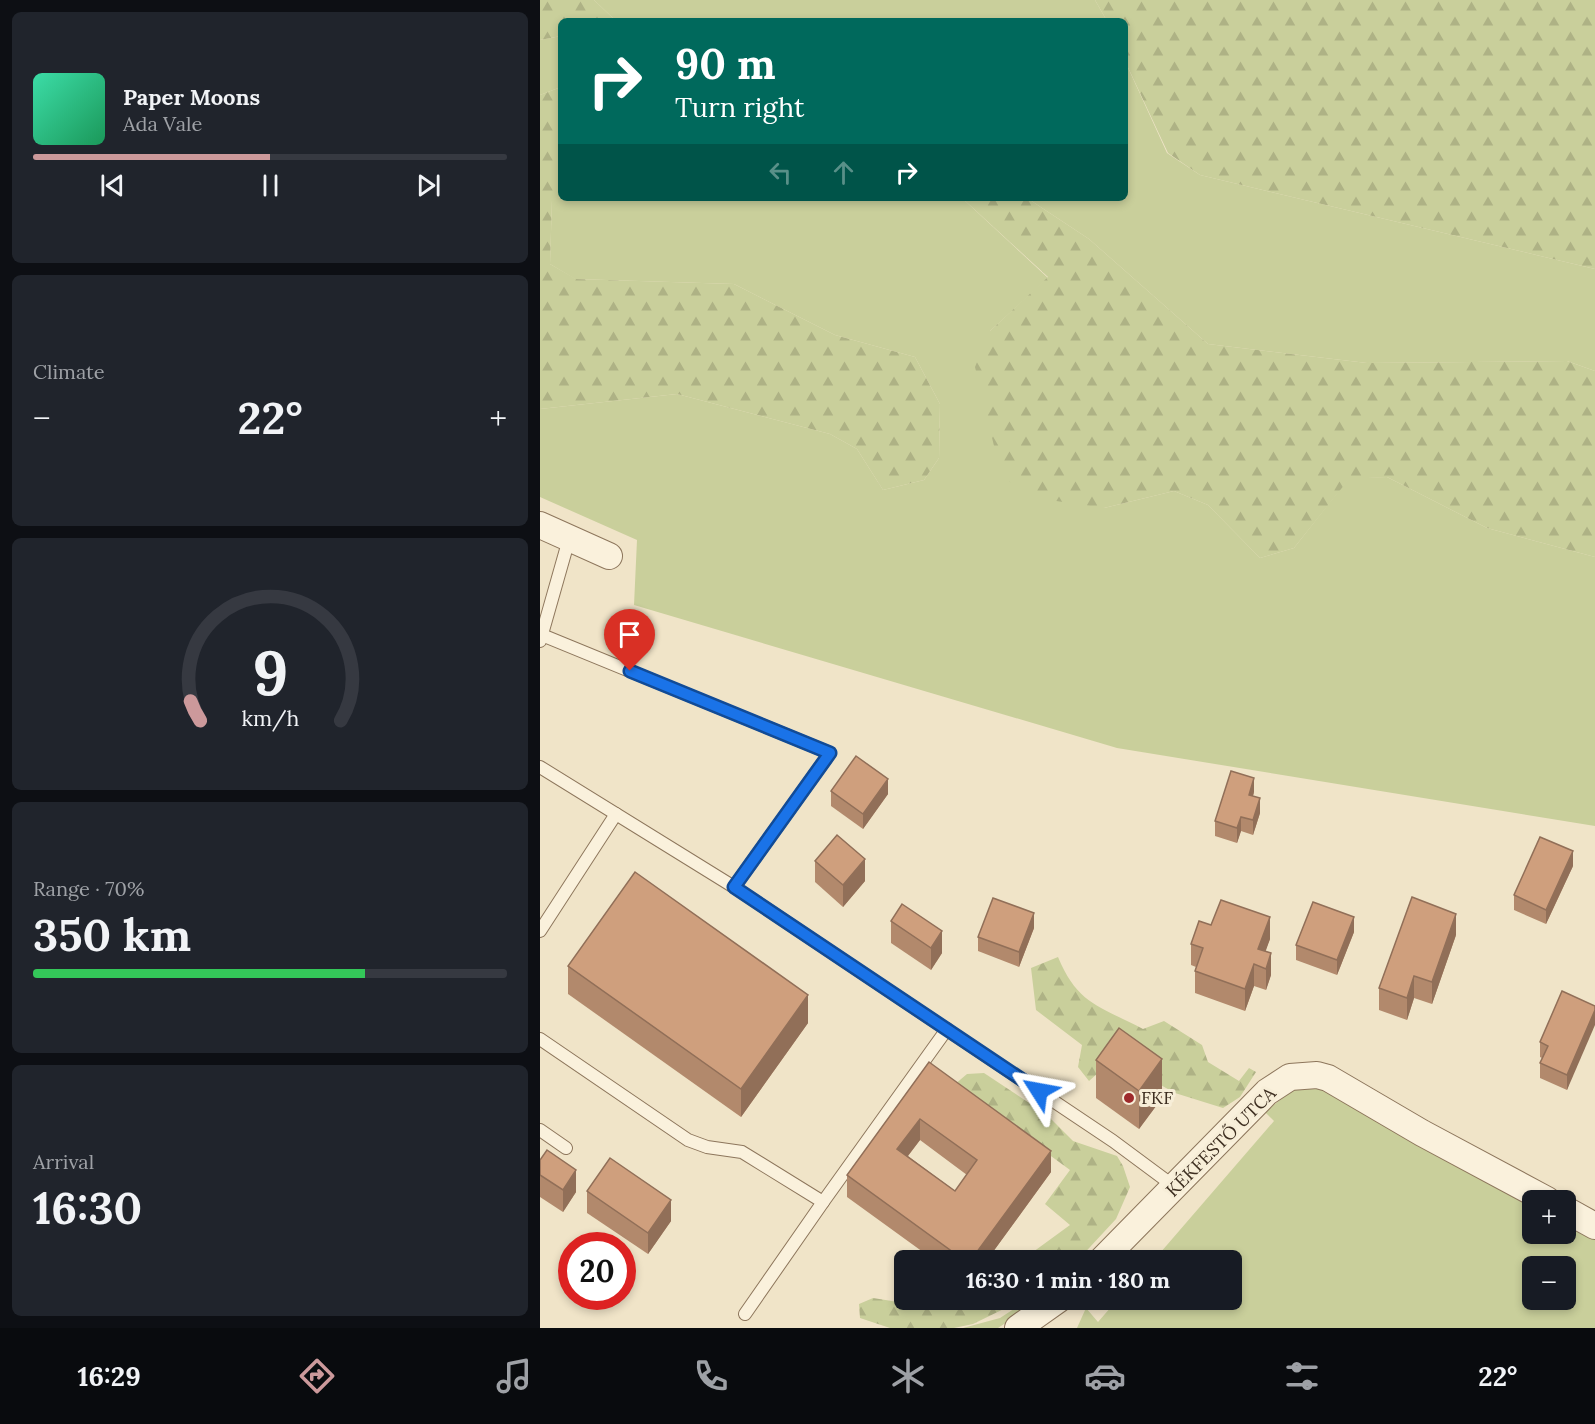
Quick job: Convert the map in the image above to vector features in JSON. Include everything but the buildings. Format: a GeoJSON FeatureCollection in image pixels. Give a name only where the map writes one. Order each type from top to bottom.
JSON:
{"type":"FeatureCollection","features":[{"type":"Feature","properties":{"kind":"street"},"geometry":{"type":"LineString","coordinates":[[540,525],[609,556]]}},
{"type":"Feature","properties":{"kind":"street","name":"KÉKFESTŐ UTCA"},"geometry":{"type":"LineString","coordinates":[[1112,1250],[1267,1092],[1290,1077],[1317,1075],[1328,1078],[1422,1133],[1528,1190]]}},
{"type":"Feature","properties":{"kind":"street"},"geometry":{"type":"LineString","coordinates":[[1576,1216],[1595,1226]]}},
{"type":"Feature","properties":{"kind":"street"},"geometry":{"type":"LineString","coordinates":[[1018,1328],[1044,1310]]}},
{"type":"Feature","properties":{"kind":"street"},"geometry":{"type":"LineString","coordinates":[[1054,1328],[1057,1310]]}},
{"type":"Feature","properties":{"kind":"lane"},"geometry":{"type":"LineString","coordinates":[[569,539],[541,638],[830,753],[734,887]]}},
{"type":"Feature","properties":{"kind":"lane"},"geometry":{"type":"LineString","coordinates":[[540,767],[734,887],[1113,1141],[1175,1187]]}},
{"type":"Feature","properties":{"kind":"lane"},"geometry":{"type":"LineString","coordinates":[[540,931],[616,814]]}},
{"type":"Feature","properties":{"kind":"lane"},"geometry":{"type":"LineString","coordinates":[[745,1314],[947,1029]]}},
{"type":"Feature","properties":{"kind":"lane"},"geometry":{"type":"LineString","coordinates":[[540,1039],[688,1140],[707,1147],[742,1152],[823,1202]]}},
{"type":"Feature","properties":{"kind":"lane"},"geometry":{"type":"LineString","coordinates":[[540,1130],[566,1148]]}},
{"type":"Feature","properties":{"kind":"green space"},"geometry":{"type":"Polygon","coordinates":[[[540,0],[594,0],[613,18],[558,18],[558,37],[540,40],[540,0]]]}},
{"type":"Feature","properties":{"kind":"green space"},"geometry":{"type":"Polygon","coordinates":[[[594,0],[1095,0],[1105,18],[613,18],[594,0]]]}},
{"type":"Feature","properties":{"kind":"green space"},"geometry":{"type":"Polygon","coordinates":[[[1095,0],[1595,0],[1595,269],[1200,175],[1168,153],[1128,67],[1128,18],[1105,18],[1095,0]]]}},
{"type":"Feature","properties":{"kind":"green space"},"geometry":{"type":"Polygon","coordinates":[[[558,37],[558,88],[540,95],[540,40],[558,37]]]}},
{"type":"Feature","properties":{"kind":"green space"},"geometry":{"type":"Polygon","coordinates":[[[1128,68],[1167,153],[1200,175],[1595,269],[1595,371],[1567,361],[1367,363],[1208,344],[1089,239],[1032,201],[1128,201],[1128,68]]]}},
{"type":"Feature","properties":{"kind":"green space"},"geometry":{"type":"Polygon","coordinates":[[[558,88],[558,198],[552,200],[550,264],[576,279],[734,284],[835,335],[915,357],[940,404],[939,458],[924,480],[883,490],[857,449],[830,434],[677,394],[540,409],[540,95],[558,88]]]}},
{"type":"Feature","properties":{"kind":"green space"},"geometry":{"type":"Polygon","coordinates":[[[558,198],[558,201],[965,201],[1048,278],[990,331],[1104,508],[1174,491],[1208,505],[1260,558],[1294,548],[1349,478],[1387,477],[1487,528],[1595,557],[1595,826],[1117,748],[634,605],[637,540],[540,497],[540,409],[677,394],[830,434],[857,449],[883,490],[924,480],[939,458],[940,404],[915,357],[835,335],[734,284],[575,279],[550,264],[552,199],[558,198]]]}},
{"type":"Feature","properties":{"kind":"green space"},"geometry":{"type":"Polygon","coordinates":[[[965,201],[1032,201],[1089,239],[1208,344],[1367,363],[1567,361],[1595,371],[1595,557],[1487,528],[1387,477],[1349,479],[1294,548],[1260,558],[1208,505],[1174,491],[1104,508],[1029,497],[1001,475],[975,367],[990,331],[1048,277],[965,201]]]}},
{"type":"Feature","properties":{"kind":"green space"},"geometry":{"type":"Polygon","coordinates":[[[1058,957],[1082,995],[1102,1009],[1143,1029],[1164,1021],[1202,1045],[1208,1062],[1239,1081],[1249,1068],[1256,1072],[1240,1097],[1223,1108],[1175,1093],[1114,1059],[1089,1081],[1078,1067],[1082,1045],[1036,1010],[1031,968],[1058,957]]]}},
{"type":"Feature","properties":{"kind":"green space"},"geometry":{"type":"Polygon","coordinates":[[[984,1073],[1046,1114],[1073,1141],[1117,1156],[1130,1187],[1116,1219],[1087,1250],[1036,1250],[1070,1225],[1045,1204],[1070,1170],[954,1085],[967,1074],[984,1073]]]}},
{"type":"Feature","properties":{"kind":"green space"},"geometry":{"type":"Polygon","coordinates":[[[1312,1084],[1522,1194],[1522,1244],[1576,1244],[1576,1221],[1595,1231],[1595,1328],[1077,1328],[1085,1310],[1098,1322],[1108,1310],[1242,1310],[1242,1250],[1163,1250],[1274,1121],[1265,1112],[1294,1089],[1312,1084]]]}},
{"type":"Feature","properties":{"kind":"green space"},"geometry":{"type":"Polygon","coordinates":[[[873,1298],[894,1301],[894,1310],[1002,1310],[973,1324],[954,1328],[890,1328],[860,1318],[859,1304],[873,1298]]]}},
{"type":"Feature","properties":{"kind":"green space"},"geometry":{"type":"Polygon","coordinates":[[[1012,1310],[1025,1310],[998,1328],[963,1328],[1000,1318],[1012,1310]]]}},
{"type":"Feature","properties":{"kind":"place","name":"FKF"},"geometry":{"type":"Point","coordinates":[1129,1098]}},
{"type":"Feature","properties":{"kind":"route"},"geometry":{"type":"LineString","coordinates":[[630,671],[830,753],[734,887],[1039,1091]]}}]}
